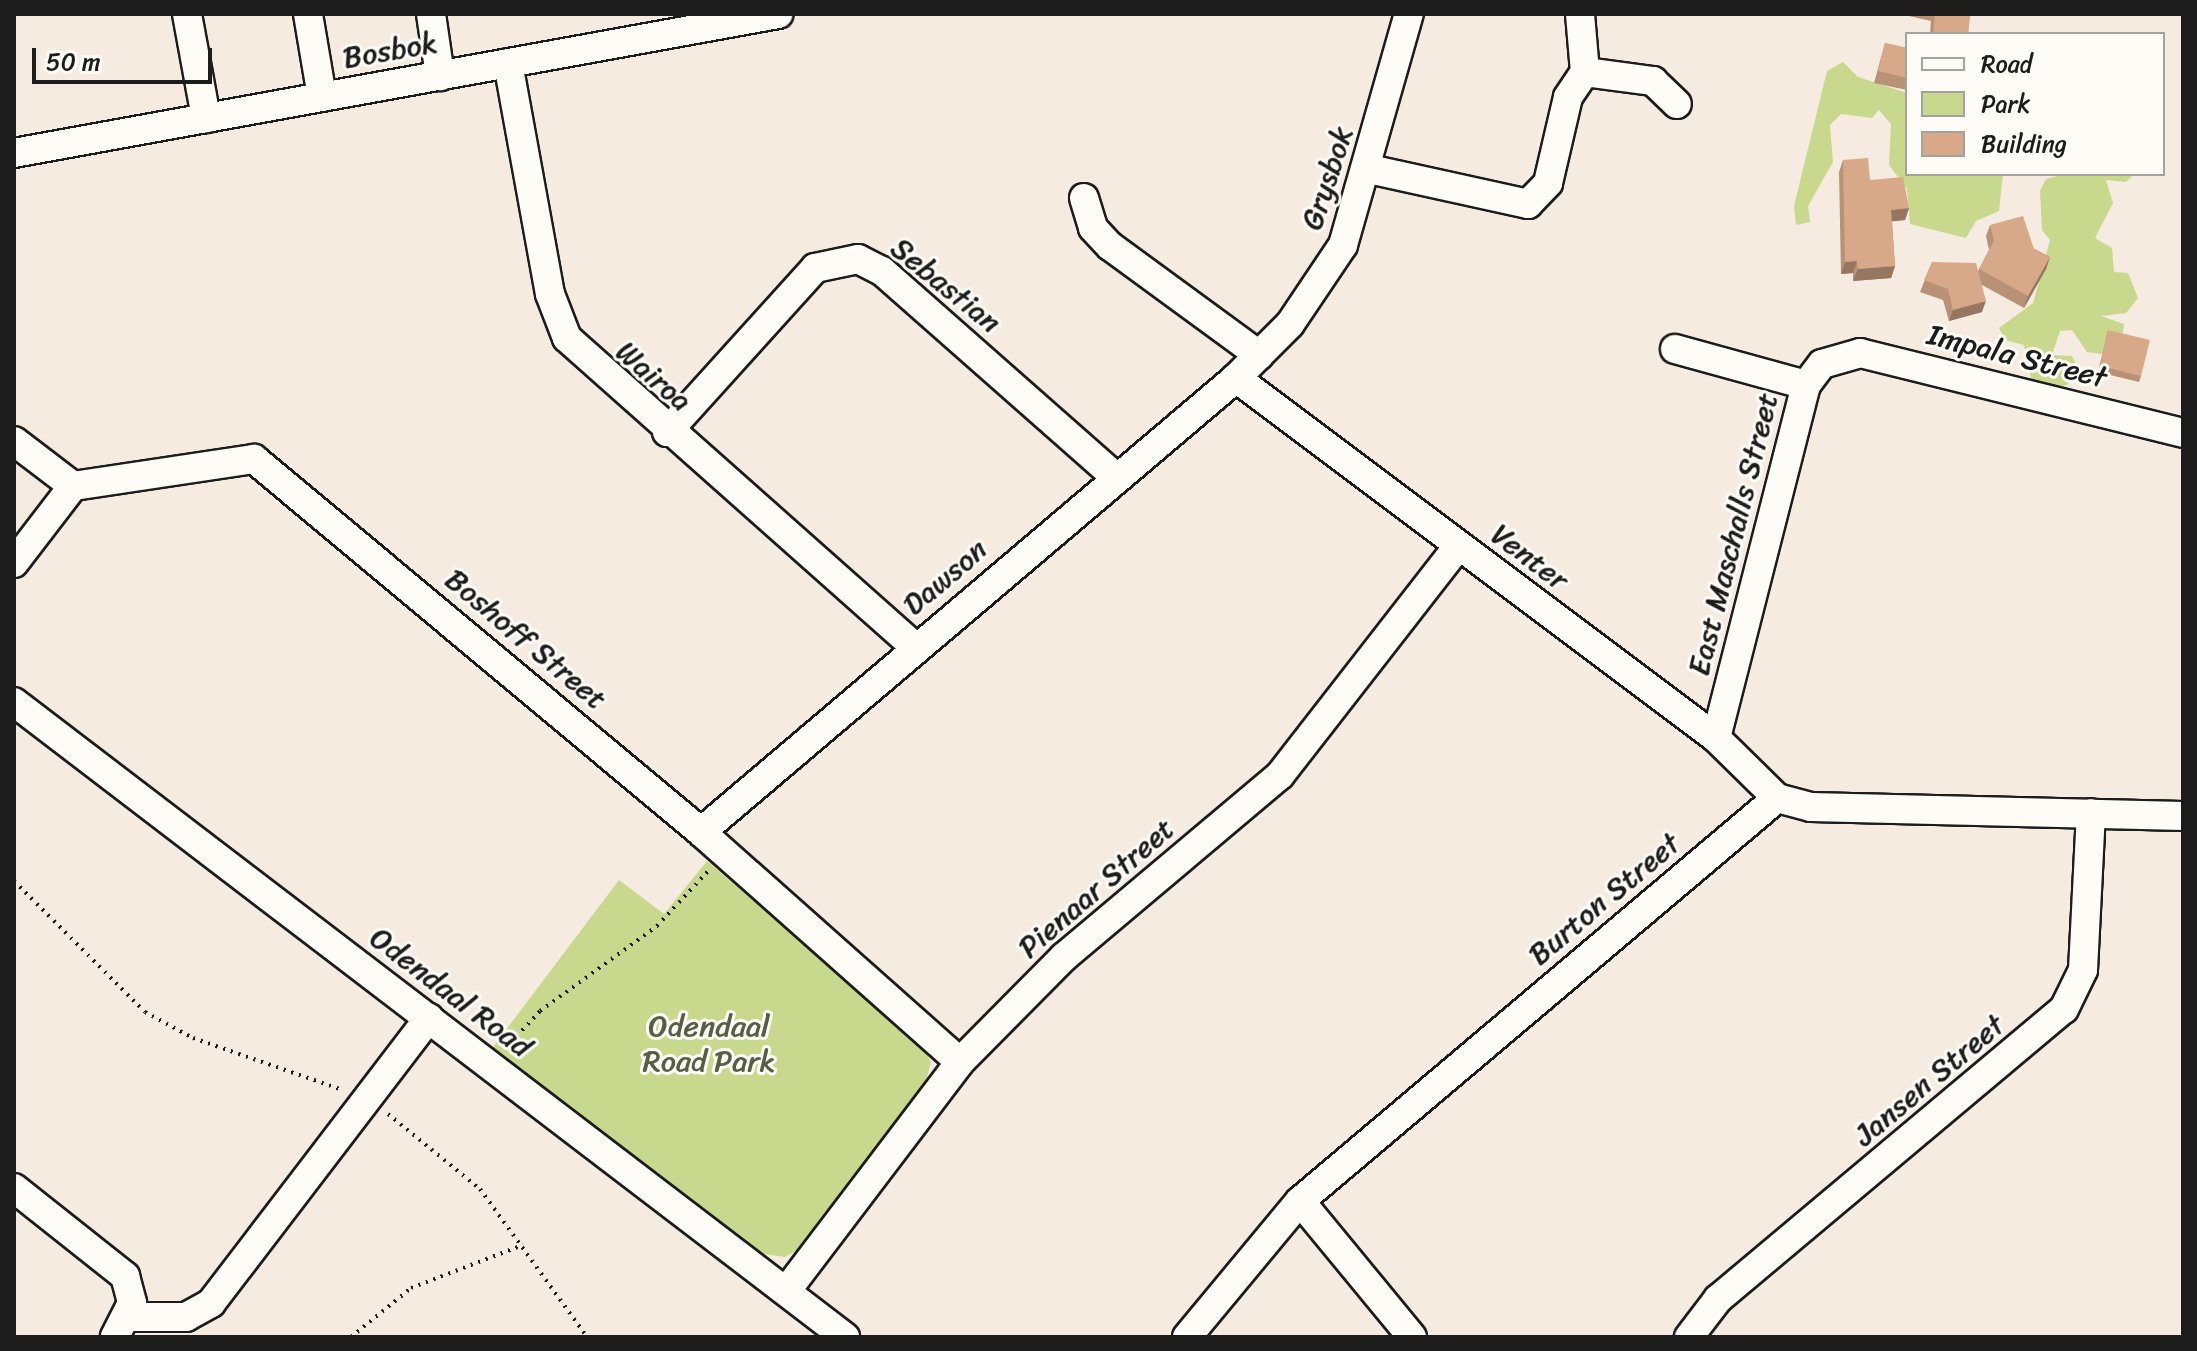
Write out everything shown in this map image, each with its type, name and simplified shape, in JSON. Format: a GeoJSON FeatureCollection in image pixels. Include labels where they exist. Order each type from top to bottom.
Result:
{"type":"FeatureCollection","features":[{"type":"Feature","properties":{"kind":"street"},"geometry":{"type":"LineString","coordinates":[[187,14],[206,118]]}},
{"type":"Feature","properties":{"kind":"street"},"geometry":{"type":"LineString","coordinates":[[308,14],[322,97]]}},
{"type":"Feature","properties":{"kind":"street"},"geometry":{"type":"LineString","coordinates":[[431,14],[440,76]]}},
{"type":"Feature","properties":{"kind":"street","name":"Bosbok"},"geometry":{"type":"LineString","coordinates":[[14,153],[778,14]]}},
{"type":"Feature","properties":{"kind":"street","name":"Grysbok"},"geometry":{"type":"LineString","coordinates":[[1236,378],[1259,355],[1343,245],[1369,169],[1409,14]]}},
{"type":"Feature","properties":{"kind":"street"},"geometry":{"type":"LineString","coordinates":[[1369,169],[1528,204],[1548,183],[1568,97],[1585,72],[1580,14]]}},
{"type":"Feature","properties":{"kind":"street","name":"Wairoa"},"geometry":{"type":"LineString","coordinates":[[508,63],[559,324],[585,361],[915,647]]}},
{"type":"Feature","properties":{"kind":"street"},"geometry":{"type":"LineString","coordinates":[[1585,72],[1653,81],[1677,104]]}},
{"type":"Feature","properties":{"kind":"street"},"geometry":{"type":"LineString","coordinates":[[1084,198],[1093,228],[1110,246],[1259,355]]}},
{"type":"Feature","properties":{"kind":"street","name":"Sebastian"},"geometry":{"type":"LineString","coordinates":[[667,432],[815,268],[858,259],[882,271],[1117,478]]}},
{"type":"Feature","properties":{"kind":"street"},"geometry":{"type":"LineString","coordinates":[[1675,349],[1806,385]]}},
{"type":"Feature","properties":{"kind":"street","name":"Impala Street"},"geometry":{"type":"LineString","coordinates":[[1833,357],[1860,353],[2183,433]]}},
{"type":"Feature","properties":{"kind":"street","name":"East Maschalls Street"},"geometry":{"type":"LineString","coordinates":[[1716,738],[1806,385],[1833,357]]}},
{"type":"Feature","properties":{"kind":"street","name":"Dawson"},"geometry":{"type":"LineString","coordinates":[[701,832],[915,647],[1236,378]]}},
{"type":"Feature","properties":{"kind":"street","name":"Venter"},"geometry":{"type":"LineString","coordinates":[[1236,378],[1716,738],[1777,798]]}},
{"type":"Feature","properties":{"kind":"street"},"geometry":{"type":"LineString","coordinates":[[14,441],[73,486],[14,563]]}},
{"type":"Feature","properties":{"kind":"street","name":"Boshoff Street"},"geometry":{"type":"LineString","coordinates":[[73,486],[237,458],[268,467],[701,832],[960,1062]]}},
{"type":"Feature","properties":{"kind":"street","name":"Pienaar Street"},"geometry":{"type":"LineString","coordinates":[[787,1290],[960,1062],[1064,957],[1280,775],[1458,546]]}},
{"type":"Feature","properties":{"kind":"street","name":"Odendaal Road"},"geometry":{"type":"LineString","coordinates":[[14,702],[845,1337]]}},
{"type":"Feature","properties":{"kind":"street"},"geometry":{"type":"LineString","coordinates":[[1777,798],[1811,807],[2183,816]]}},
{"type":"Feature","properties":{"kind":"street","name":"Burton Street"},"geometry":{"type":"LineString","coordinates":[[1187,1337],[1300,1201],[1777,798]]}},
{"type":"Feature","properties":{"kind":"street","name":"Jansen Street"},"geometry":{"type":"LineString","coordinates":[[1689,1337],[1718,1299],[2064,1009],[2083,970],[2091,813]]}},
{"type":"Feature","properties":{"kind":"street"},"geometry":{"type":"LineString","coordinates":[[14,1188],[119,1269],[132,1293],[122,1327],[186,1317],[211,1303],[362,1098],[429,1018]]}},
{"type":"Feature","properties":{"kind":"street"},"geometry":{"type":"LineString","coordinates":[[1300,1201],[1412,1337]]}},
{"type":"Feature","properties":{"kind":"path"},"geometry":{"type":"LineString","coordinates":[[491,1065],[540,1011],[657,926],[725,854]]}},
{"type":"Feature","properties":{"kind":"path"},"geometry":{"type":"LineString","coordinates":[[14,881],[145,1012],[193,1038],[362,1098],[455,1164],[524,1245],[587,1337]]}},
{"type":"Feature","properties":{"kind":"path"},"geometry":{"type":"LineString","coordinates":[[351,1337],[411,1288],[524,1245]]}},
{"type":"Feature","properties":{"kind":"green space"},"geometry":{"type":"Polygon","coordinates":[[[1843,62],[1858,77],[1905,92],[1905,176],[2003,176],[1999,211],[1976,221],[1966,238],[1910,224],[1907,189],[1889,165],[1891,124],[1879,110],[1872,118],[1841,114],[1830,125],[1833,162],[1808,206],[1810,222],[1796,225],[1794,206],[1827,71],[1843,62]]]}},
{"type":"Feature","properties":{"kind":"green space"},"geometry":{"type":"Polygon","coordinates":[[[2057,176],[2132,176],[2126,182],[2106,180],[2113,203],[2095,238],[2112,248],[2114,272],[2128,273],[2138,298],[2126,313],[2101,316],[2124,324],[2122,338],[2101,354],[2087,352],[2072,330],[2060,331],[2052,355],[2072,356],[2078,368],[2067,385],[2048,389],[2031,378],[2024,345],[2005,340],[1999,328],[2033,303],[2050,240],[2042,230],[2040,191],[2046,179],[2057,176]]]}},
{"type":"Feature","properties":{"kind":"green space","name":"Odendaal Road Park"},"geometry":{"type":"Polygon","coordinates":[[[707,861],[923,1047],[931,1062],[924,1089],[802,1247],[785,1257],[756,1253],[493,1047],[619,880],[664,914],[707,861]]]}},
{"type":"Feature","properties":{"kind":"building"},"geometry":{"type":"Polygon","coordinates":[[[1935,14],[1970,14],[1968,32],[1933,32],[1935,14]]]}},
{"type":"Feature","properties":{"kind":"building"},"geometry":{"type":"Polygon","coordinates":[[[1885,43],[1905,48],[1905,78],[1878,71],[1885,43]]]}},
{"type":"Feature","properties":{"kind":"building"},"geometry":{"type":"Polygon","coordinates":[[[1868,158],[1870,180],[1903,177],[1909,208],[1891,210],[1895,266],[1858,269],[1857,261],[1845,262],[1843,160],[1868,158]]]}},
{"type":"Feature","properties":{"kind":"building"},"geometry":{"type":"Polygon","coordinates":[[[2023,216],[2034,249],[2050,257],[2028,296],[1979,269],[1994,241],[1990,225],[2023,216]]]}},
{"type":"Feature","properties":{"kind":"building"},"geometry":{"type":"Polygon","coordinates":[[[1932,262],[1976,263],[1986,301],[1953,310],[1948,289],[1924,280],[1932,262]]]}},
{"type":"Feature","properties":{"kind":"building"},"geometry":{"type":"Polygon","coordinates":[[[2108,330],[2150,340],[2141,376],[2100,366],[2108,330]]]}}]}
